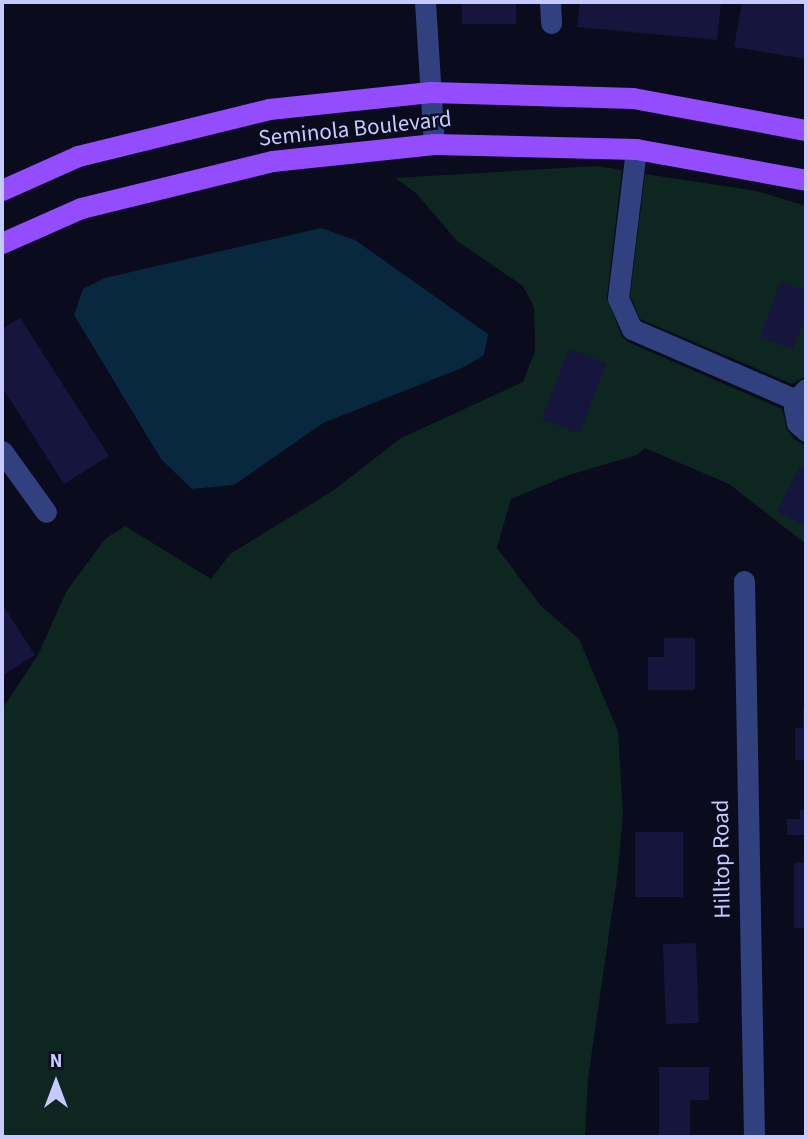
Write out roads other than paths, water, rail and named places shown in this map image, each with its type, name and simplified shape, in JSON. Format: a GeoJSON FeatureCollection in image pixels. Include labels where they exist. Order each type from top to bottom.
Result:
{"type":"FeatureCollection","features":[{"type":"Feature","properties":{"kind":"main road","name":"Seminola Boulevard"},"geometry":{"type":"LineString","coordinates":[[2,190],[78,156],[269,109],[430,92],[633,98],[806,130]]}},
{"type":"Feature","properties":{"kind":"main road","name":"Seminola Boulevard"},"geometry":{"type":"LineString","coordinates":[[2,243],[81,208],[272,161],[434,144],[636,149],[806,180]]}},
{"type":"Feature","properties":{"kind":"street"},"geometry":{"type":"LineString","coordinates":[[425,2],[434,144]]}},
{"type":"Feature","properties":{"kind":"street"},"geometry":{"type":"LineString","coordinates":[[636,149],[618,298],[632,329],[801,395],[794,416],[806,431]]}},
{"type":"Feature","properties":{"kind":"street"},"geometry":{"type":"LineString","coordinates":[[2,452],[46,512]]}},
{"type":"Feature","properties":{"kind":"street","name":"Hilltop Road"},"geometry":{"type":"LineString","coordinates":[[744,581],[754,1137]]}},
{"type":"Feature","properties":{"kind":"water"},"geometry":{"type":"Polygon","coordinates":[[[321,228],[355,240],[488,334],[484,355],[462,368],[323,423],[234,485],[192,489],[161,459],[74,315],[83,289],[105,278],[321,228]]]}}]}
